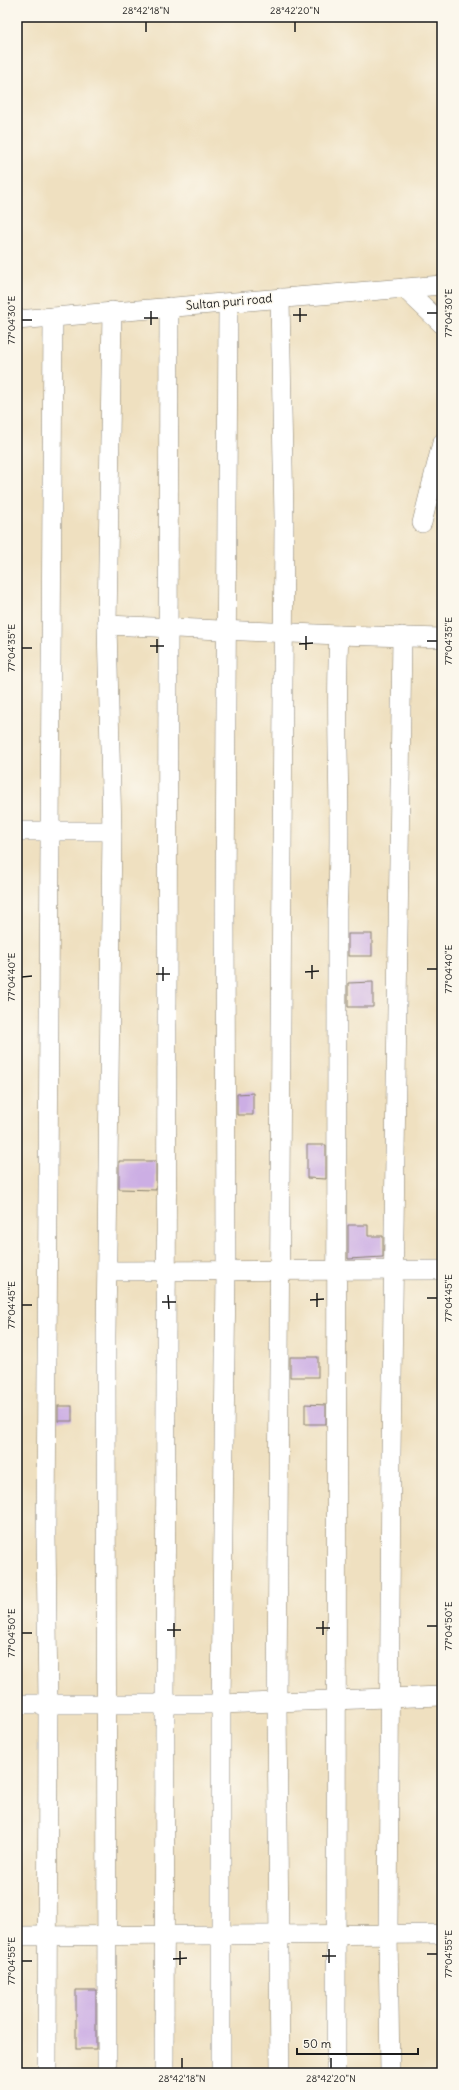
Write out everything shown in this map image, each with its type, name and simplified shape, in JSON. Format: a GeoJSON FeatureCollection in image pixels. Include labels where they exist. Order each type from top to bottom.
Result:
{"type":"FeatureCollection","features":[{"type":"Feature","properties":{"kind":"street","name":"Sultan puri road"},"geometry":{"type":"LineString","coordinates":[[17,320],[169,307],[228,304],[280,298],[442,285]]}},
{"type":"Feature","properties":{"kind":"street"},"geometry":{"type":"LineString","coordinates":[[404,288],[442,324]]}},
{"type":"Feature","properties":{"kind":"street"},"geometry":{"type":"LineString","coordinates":[[280,298],[284,519],[282,632],[277,1702],[280,2073]]}},
{"type":"Feature","properties":{"kind":"street"},"geometry":{"type":"LineString","coordinates":[[221,2073],[221,1704],[226,1272],[225,900],[228,304]]}},
{"type":"Feature","properties":{"kind":"street"},"geometry":{"type":"LineString","coordinates":[[164,2073],[169,307]]}},
{"type":"Feature","properties":{"kind":"street"},"geometry":{"type":"LineString","coordinates":[[106,2073],[108,1705],[107,1272],[112,831],[107,625],[112,312]]}},
{"type":"Feature","properties":{"kind":"street"},"geometry":{"type":"LineString","coordinates":[[47,2073],[46,1936],[48,1704],[46,1535],[53,317]]}},
{"type":"Feature","properties":{"kind":"street"},"geometry":{"type":"LineString","coordinates":[[422,523],[442,443]]}},
{"type":"Feature","properties":{"kind":"street"},"geometry":{"type":"LineString","coordinates":[[107,625],[442,638]]}},
{"type":"Feature","properties":{"kind":"street"},"geometry":{"type":"LineString","coordinates":[[336,2073],[338,909],[340,811],[337,672],[339,635]]}},
{"type":"Feature","properties":{"kind":"street"},"geometry":{"type":"LineString","coordinates":[[390,2073],[388,1934],[389,1698],[402,636]]}},
{"type":"Feature","properties":{"kind":"street"},"geometry":{"type":"LineString","coordinates":[[17,831],[112,831]]}},
{"type":"Feature","properties":{"kind":"street"},"geometry":{"type":"LineString","coordinates":[[107,1272],[442,1270]]}},
{"type":"Feature","properties":{"kind":"street"},"geometry":{"type":"LineString","coordinates":[[17,1704],[221,1704],[442,1696]]}},
{"type":"Feature","properties":{"kind":"street"},"geometry":{"type":"LineString","coordinates":[[17,1936],[279,1936],[442,1934]]}},
{"type":"Feature","properties":{"kind":"building"},"geometry":{"type":"Polygon","coordinates":[[[348,934],[372,934],[372,956],[348,956],[348,934]]]}},
{"type":"Feature","properties":{"kind":"building"},"geometry":{"type":"Polygon","coordinates":[[[373,982],[373,1007],[348,1007],[348,983],[373,982]]]}},
{"type":"Feature","properties":{"kind":"building"},"geometry":{"type":"Polygon","coordinates":[[[253,1093],[253,1115],[237,1115],[237,1094],[253,1093]]]}},
{"type":"Feature","properties":{"kind":"building"},"geometry":{"type":"Polygon","coordinates":[[[307,1145],[326,1145],[326,1179],[307,1178],[307,1145]]]}},
{"type":"Feature","properties":{"kind":"building"},"geometry":{"type":"Polygon","coordinates":[[[119,1161],[156,1161],[156,1190],[119,1189],[119,1161]]]}},
{"type":"Feature","properties":{"kind":"building"},"geometry":{"type":"Polygon","coordinates":[[[348,1225],[368,1225],[368,1236],[383,1236],[383,1257],[348,1259],[348,1225]]]}},
{"type":"Feature","properties":{"kind":"building"},"geometry":{"type":"Polygon","coordinates":[[[290,1357],[318,1357],[318,1377],[290,1377],[290,1357]]]}},
{"type":"Feature","properties":{"kind":"building"},"geometry":{"type":"Polygon","coordinates":[[[305,1404],[326,1405],[326,1424],[305,1424],[305,1404]]]}},
{"type":"Feature","properties":{"kind":"building"},"geometry":{"type":"Polygon","coordinates":[[[58,1406],[72,1406],[72,1421],[58,1421],[58,1406]]]}},
{"type":"Feature","properties":{"kind":"building"},"geometry":{"type":"Polygon","coordinates":[[[76,1990],[96,1990],[96,2049],[76,2049],[76,1990]]]}}]}
